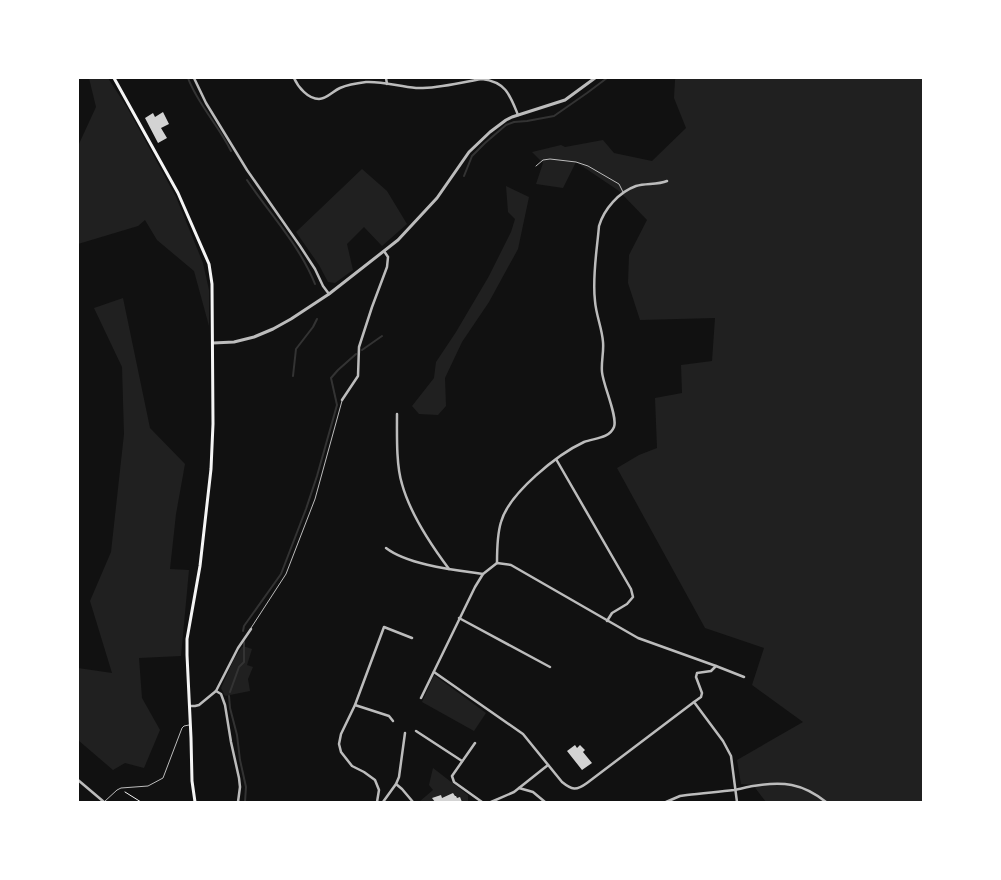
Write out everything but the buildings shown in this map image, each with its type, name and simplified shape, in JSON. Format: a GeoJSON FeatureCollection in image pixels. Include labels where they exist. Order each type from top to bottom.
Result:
{"type":"FeatureCollection","features":[{"type":"Feature","properties":{"kind":"main road"},"geometry":{"type":"LineString","coordinates":[[114,78],[178,193],[208,264],[212,284],[213,424],[209,491],[200,566],[187,639],[191,774],[195,802]]}},
{"type":"Feature","properties":{"kind":"street"},"geometry":{"type":"LineString","coordinates":[[194,78],[206,103],[247,170],[300,246],[329,294]]}},
{"type":"Feature","properties":{"kind":"street"},"geometry":{"type":"LineString","coordinates":[[294,78],[305,93],[318,99],[324,98],[340,88],[365,82],[418,88],[482,79],[494,81],[502,85],[510,96],[518,115]]}},
{"type":"Feature","properties":{"kind":"street"},"geometry":{"type":"LineString","coordinates":[[386,78],[387,84]]}},
{"type":"Feature","properties":{"kind":"street"},"geometry":{"type":"LineString","coordinates":[[213,343],[234,342],[264,333],[291,319],[329,294],[398,240],[437,198],[469,152],[498,126],[518,115],[565,100],[595,78]]}},
{"type":"Feature","properties":{"kind":"street"},"geometry":{"type":"LineString","coordinates":[[497,563],[501,521],[509,504],[534,477],[556,459],[578,445],[609,434],[614,426],[615,422],[602,373],[604,344],[595,303],[594,289],[600,226],[602,217],[623,192],[637,186],[659,184],[667,181]]}},
{"type":"Feature","properties":{"kind":"street"},"geometry":{"type":"LineString","coordinates":[[342,400],[358,376],[359,347],[387,267],[388,257],[384,251]]}},
{"type":"Feature","properties":{"kind":"street"},"geometry":{"type":"LineString","coordinates":[[397,414],[401,484],[414,515],[438,555],[449,569]]}},
{"type":"Feature","properties":{"kind":"street"},"geometry":{"type":"LineString","coordinates":[[556,459],[631,589],[633,597],[627,604],[612,613],[607,621]]}},
{"type":"Feature","properties":{"kind":"street"},"geometry":{"type":"LineString","coordinates":[[386,548],[393,554],[414,561],[483,574]]}},
{"type":"Feature","properties":{"kind":"street"},"geometry":{"type":"LineString","coordinates":[[421,698],[459,618],[483,574],[497,563],[511,565],[638,638],[744,677]]}},
{"type":"Feature","properties":{"kind":"street"},"geometry":{"type":"LineString","coordinates":[[459,618],[550,667]]}},
{"type":"Feature","properties":{"kind":"street"},"geometry":{"type":"LineString","coordinates":[[377,802],[379,790],[375,780],[352,766],[341,752],[339,744],[341,734],[355,706],[384,627],[412,638]]}},
{"type":"Feature","properties":{"kind":"street"},"geometry":{"type":"LineString","coordinates":[[190,706],[199,705],[216,691],[238,648],[251,629]]}},
{"type":"Feature","properties":{"kind":"street"},"geometry":{"type":"LineString","coordinates":[[433,672],[523,734],[562,782],[574,790],[581,788],[701,696],[702,690],[696,677],[697,672],[711,671],[716,666]]}},
{"type":"Feature","properties":{"kind":"street"},"geometry":{"type":"LineString","coordinates":[[216,691],[221,694],[225,705],[239,778],[238,802]]}},
{"type":"Feature","properties":{"kind":"street"},"geometry":{"type":"LineString","coordinates":[[694,702],[731,756],[737,802]]}},
{"type":"Feature","properties":{"kind":"street"},"geometry":{"type":"LineString","coordinates":[[355,706],[389,716],[393,721]]}},
{"type":"Feature","properties":{"kind":"street"},"geometry":{"type":"LineString","coordinates":[[416,731],[462,761]]}},
{"type":"Feature","properties":{"kind":"street"},"geometry":{"type":"LineString","coordinates":[[382,802],[399,777],[405,733]]}},
{"type":"Feature","properties":{"kind":"street"},"geometry":{"type":"LineString","coordinates":[[475,743],[452,776],[454,782],[482,802]]}},
{"type":"Feature","properties":{"kind":"street"},"geometry":{"type":"LineString","coordinates":[[492,802],[519,788],[548,765]]}},
{"type":"Feature","properties":{"kind":"street"},"geometry":{"type":"LineString","coordinates":[[78,780],[104,802]]}},
{"type":"Feature","properties":{"kind":"street"},"geometry":{"type":"LineString","coordinates":[[666,802],[680,796],[778,783],[797,786],[816,794],[826,802]]}},
{"type":"Feature","properties":{"kind":"street"},"geometry":{"type":"LineString","coordinates":[[396,784],[402,788],[413,802]]}},
{"type":"Feature","properties":{"kind":"street"},"geometry":{"type":"LineString","coordinates":[[519,788],[533,792],[546,802]]}},
{"type":"Feature","properties":{"kind":"lane"},"geometry":{"type":"LineString","coordinates":[[536,166],[543,160],[550,159],[576,162],[588,166],[619,184],[623,192]]}},
{"type":"Feature","properties":{"kind":"lane"},"geometry":{"type":"LineString","coordinates":[[251,629],[286,574],[315,499],[342,400]]}},
{"type":"Feature","properties":{"kind":"lane"},"geometry":{"type":"LineString","coordinates":[[104,802],[120,788],[148,786],[163,778],[182,728],[191,725]]}},
{"type":"Feature","properties":{"kind":"lane"},"geometry":{"type":"LineString","coordinates":[[189,802],[195,802]]}},
{"type":"Feature","properties":{"kind":"path"},"geometry":{"type":"LineString","coordinates":[[120,788],[141,802]]}},
{"type":"Feature","properties":{"kind":"shaded area"},"geometry":{"type":"Polygon","coordinates":[[[89,78],[108,78],[128,109],[176,197],[203,263],[209,290],[209,326],[194,271],[157,240],[145,220],[138,226],[78,244],[78,146],[96,107],[89,78]]]}},
{"type":"Feature","properties":{"kind":"shaded area"},"geometry":{"type":"Polygon","coordinates":[[[676,78],[923,78],[923,802],[766,802],[753,785],[741,784],[737,760],[803,722],[752,685],[764,648],[705,628],[617,468],[639,455],[657,448],[655,398],[682,393],[681,365],[712,361],[715,318],[640,320],[628,283],[629,255],[647,220],[619,191],[576,162],[563,188],[536,184],[543,163],[532,152],[561,145],[565,147],[603,140],[614,153],[652,161],[686,128],[674,98],[676,78]]]}},
{"type":"Feature","properties":{"kind":"shaded area"},"geometry":{"type":"Polygon","coordinates":[[[362,169],[387,191],[407,224],[382,246],[364,227],[347,244],[353,270],[335,283],[328,282],[319,265],[296,232],[362,169]]]}},
{"type":"Feature","properties":{"kind":"shaded area"},"geometry":{"type":"Polygon","coordinates":[[[506,186],[529,197],[518,249],[489,302],[462,342],[445,378],[446,406],[438,415],[419,414],[412,406],[434,378],[436,362],[489,276],[511,232],[515,219],[508,212],[506,186]]]}},
{"type":"Feature","properties":{"kind":"shaded area"},"geometry":{"type":"Polygon","coordinates":[[[123,298],[150,428],[185,464],[176,514],[170,569],[189,570],[181,656],[139,658],[142,698],[160,730],[144,768],[125,763],[113,770],[78,740],[78,668],[112,673],[90,601],[111,552],[124,434],[122,367],[94,308],[123,298]]]}},
{"type":"Feature","properties":{"kind":"shaded area"},"geometry":{"type":"Polygon","coordinates":[[[242,647],[252,649],[247,665],[253,667],[248,679],[250,691],[225,696],[221,688],[234,659],[242,647]]]}},
{"type":"Feature","properties":{"kind":"shaded area"},"geometry":{"type":"Polygon","coordinates":[[[434,675],[486,713],[474,731],[422,702],[434,675]]]}},
{"type":"Feature","properties":{"kind":"shaded area"},"geometry":{"type":"Polygon","coordinates":[[[433,768],[468,795],[468,802],[419,802],[433,790],[429,785],[433,768]]]}},
{"type":"Feature","properties":{"kind":"waterway"},"geometry":{"type":"LineString","coordinates":[[188,78],[231,151]]}},
{"type":"Feature","properties":{"kind":"waterway"},"geometry":{"type":"LineString","coordinates":[[464,176],[472,156],[506,125],[554,116],[607,78]]}},
{"type":"Feature","properties":{"kind":"waterway"},"geometry":{"type":"LineString","coordinates":[[247,180],[293,243],[315,284]]}},
{"type":"Feature","properties":{"kind":"waterway"},"geometry":{"type":"LineString","coordinates":[[293,376],[296,349],[317,319]]}},
{"type":"Feature","properties":{"kind":"waterway"},"geometry":{"type":"LineString","coordinates":[[362,350],[382,336]]}},
{"type":"Feature","properties":{"kind":"waterway"},"geometry":{"type":"LineString","coordinates":[[243,631],[244,626],[281,574],[306,509],[337,405],[331,378],[356,354]]}},
{"type":"Feature","properties":{"kind":"waterway"},"geometry":{"type":"LineString","coordinates":[[230,692],[239,667],[244,662],[244,642]]}},
{"type":"Feature","properties":{"kind":"waterway"},"geometry":{"type":"LineString","coordinates":[[229,696],[246,787],[245,802]]}}]}
